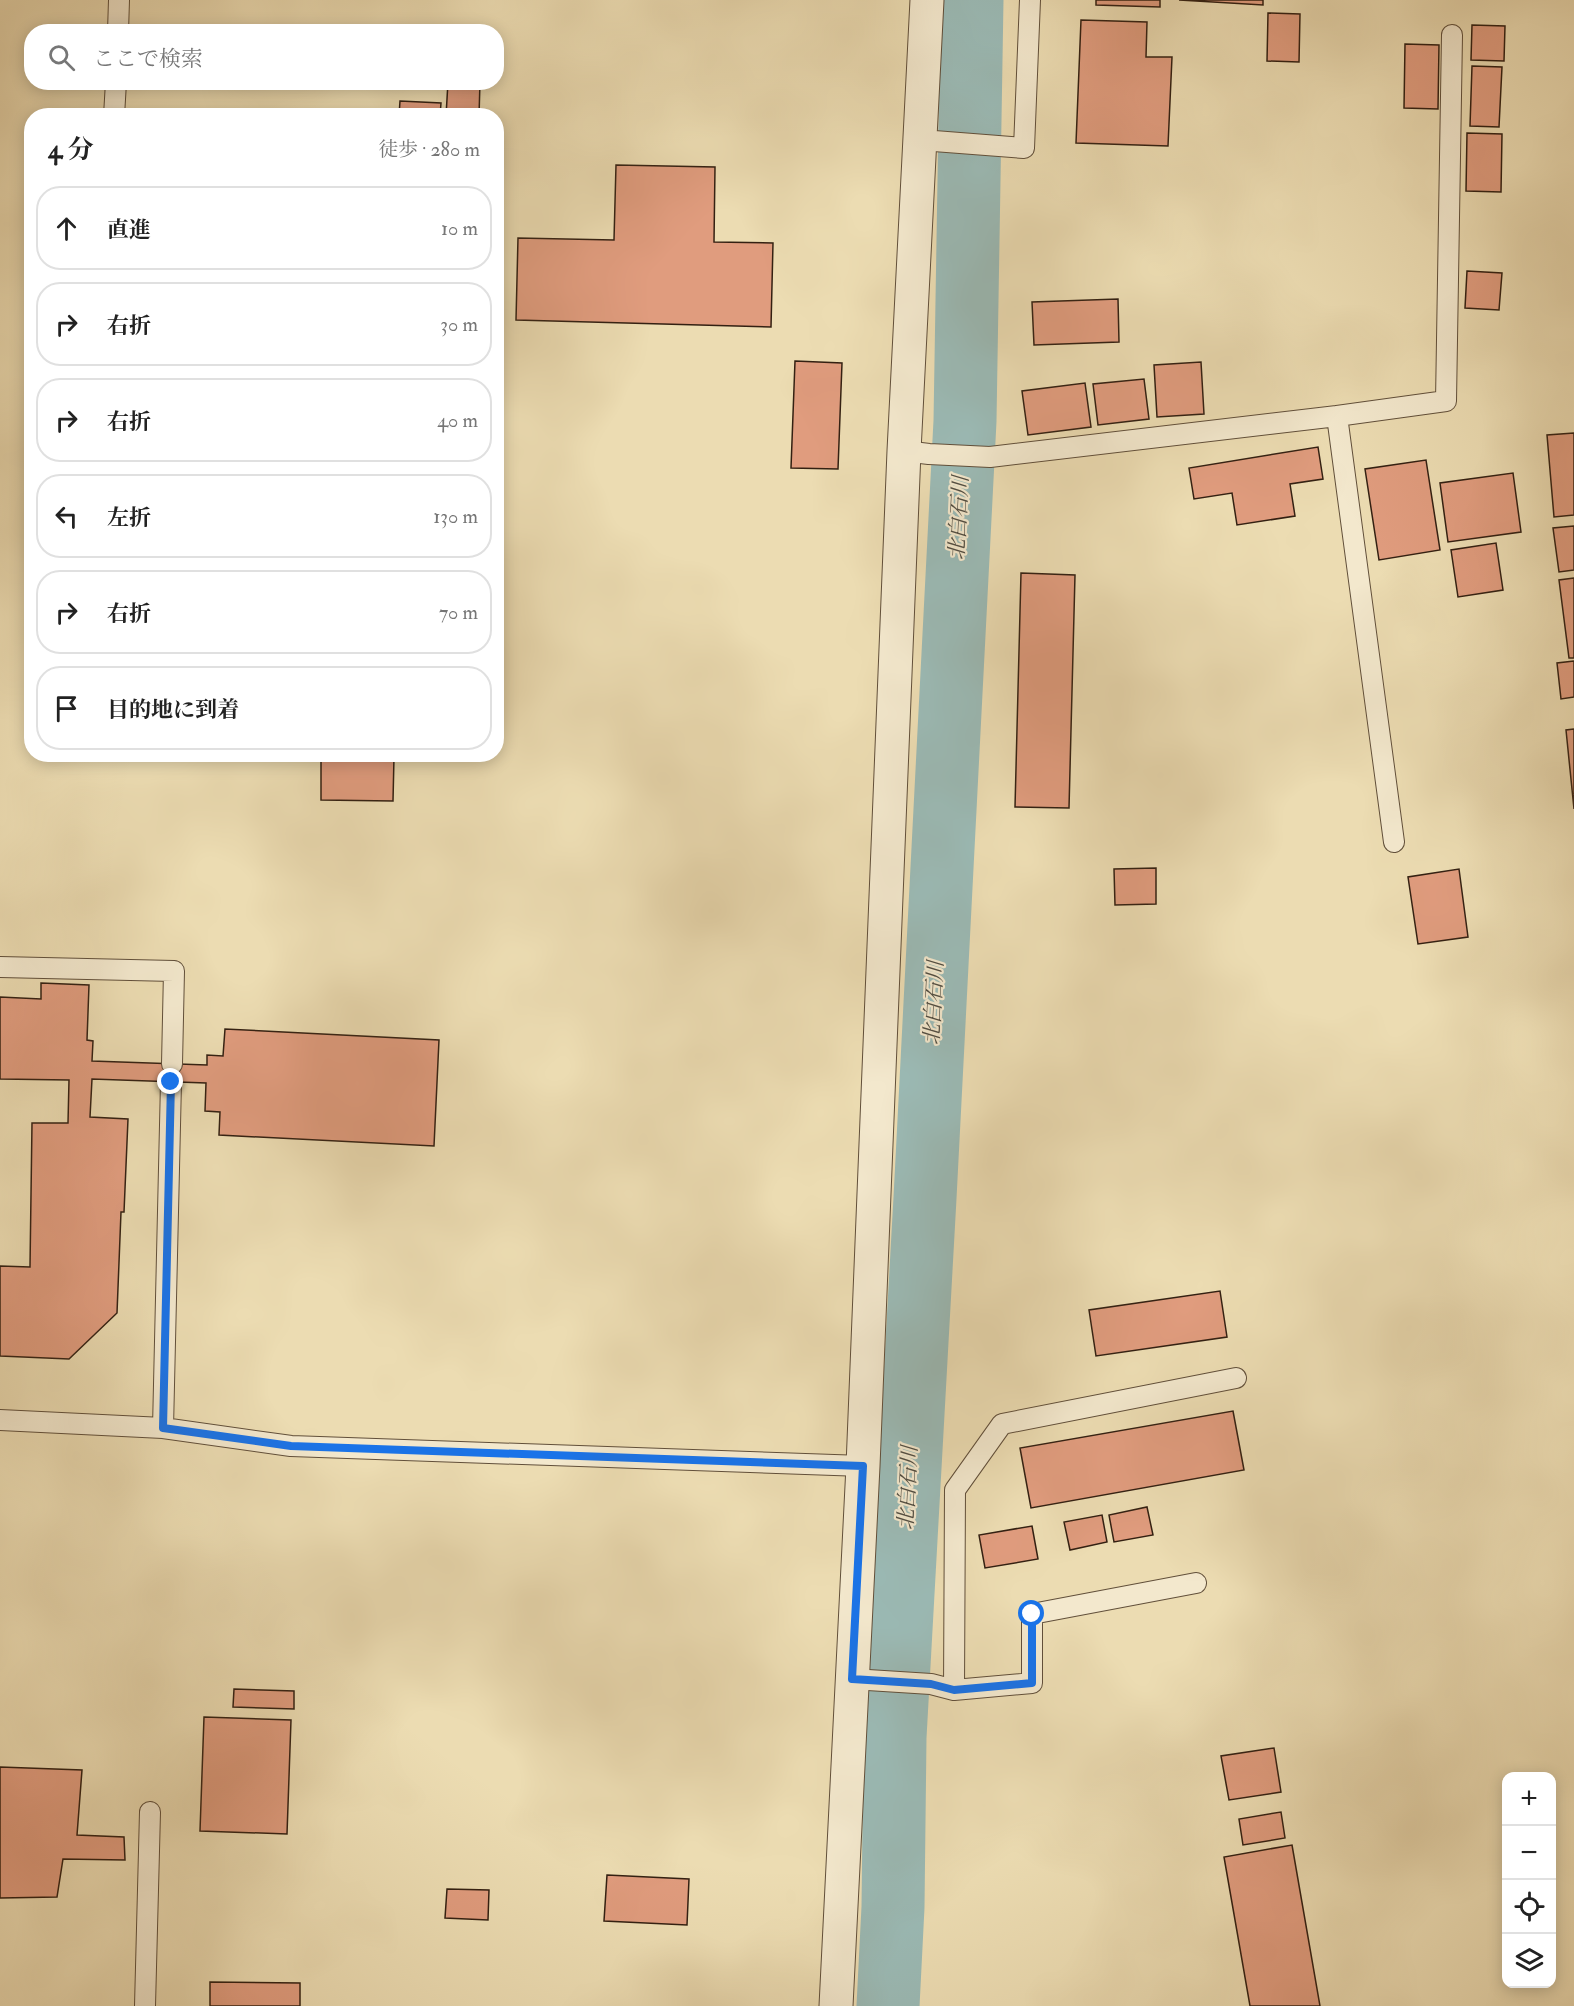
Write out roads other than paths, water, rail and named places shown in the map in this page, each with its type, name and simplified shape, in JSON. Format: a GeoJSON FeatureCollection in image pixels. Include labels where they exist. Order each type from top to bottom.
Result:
{"type":"FeatureCollection","features":[{"type":"Feature","properties":{"kind":"street"},"geometry":{"type":"LineString","coordinates":[[836,2006],[862,1680],[863,1466],[917,453],[928,139],[927,0]]}},
{"type":"Feature","properties":{"kind":"lane"},"geometry":{"type":"LineString","coordinates":[[118,24],[119,0]]}},
{"type":"Feature","properties":{"kind":"lane"},"geometry":{"type":"LineString","coordinates":[[928,139],[1024,148],[1030,0]]}},
{"type":"Feature","properties":{"kind":"lane"},"geometry":{"type":"LineString","coordinates":[[917,453],[990,457],[1446,401],[1452,35]]}},
{"type":"Feature","properties":{"kind":"lane"},"geometry":{"type":"LineString","coordinates":[[114,108],[116,90]]}},
{"type":"Feature","properties":{"kind":"lane"},"geometry":{"type":"LineString","coordinates":[[1337,416],[1394,842]]}},
{"type":"Feature","properties":{"kind":"lane"},"geometry":{"type":"LineString","coordinates":[[0,967],[174,971],[163,1428]]}},
{"type":"Feature","properties":{"kind":"lane"},"geometry":{"type":"LineString","coordinates":[[954,1690],[955,1490],[1002,1424],[1236,1378]]}},
{"type":"Feature","properties":{"kind":"lane"},"geometry":{"type":"LineString","coordinates":[[0,1420],[163,1428],[291,1446],[863,1466]]}},
{"type":"Feature","properties":{"kind":"lane"},"geometry":{"type":"LineString","coordinates":[[862,1680],[931,1684],[954,1690],[1032,1683],[1032,1614],[1196,1583]]}},
{"type":"Feature","properties":{"kind":"lane"},"geometry":{"type":"LineString","coordinates":[[145,2006],[150,1812]]}},
{"type":"Feature","properties":{"kind":"waterway","name":"北白石川"},"geometry":{"type":"LineString","coordinates":[[888,2006],[893,1907],[895,1737],[965,421],[972,0]]}}]}
